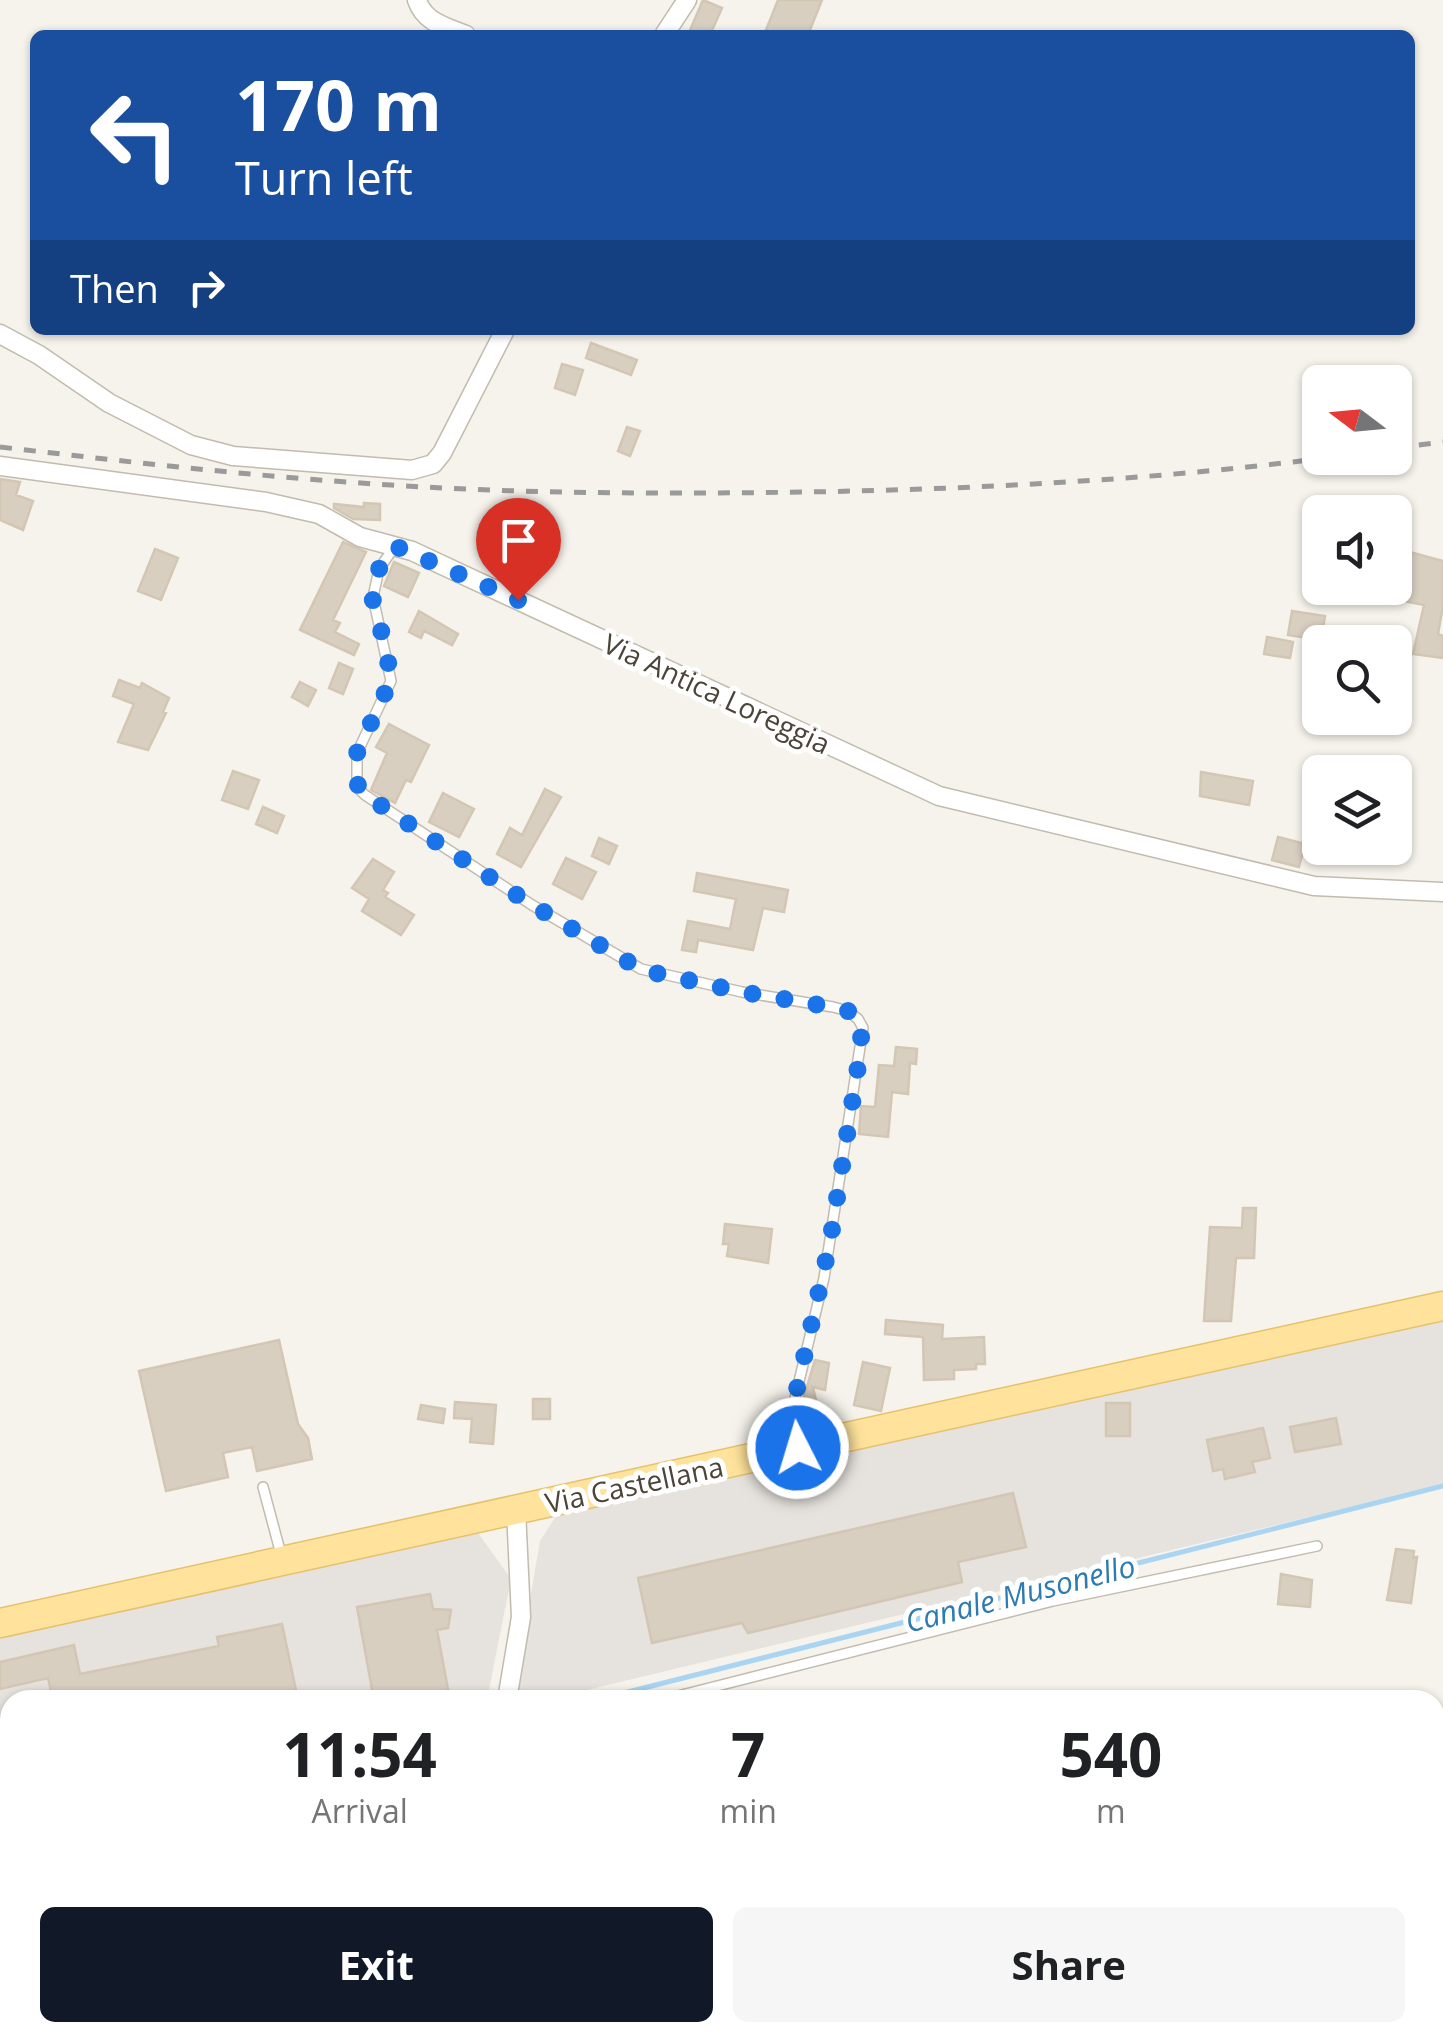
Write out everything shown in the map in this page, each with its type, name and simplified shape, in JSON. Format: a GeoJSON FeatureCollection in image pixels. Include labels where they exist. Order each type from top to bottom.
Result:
{"type":"FeatureCollection","features":[{"type":"Feature","properties":{"kind":"main road","name":"Via Castellana"},"geometry":{"type":"LineString","coordinates":[[0,1622],[1443,1306]]}},
{"type":"Feature","properties":{"kind":"street"},"geometry":{"type":"LineString","coordinates":[[417,0],[421,13],[453,30]]}},
{"type":"Feature","properties":{"kind":"street"},"geometry":{"type":"LineString","coordinates":[[667,30],[688,0]]}},
{"type":"Feature","properties":{"kind":"street"},"geometry":{"type":"LineString","coordinates":[[0,334],[50,362],[109,403],[192,445],[233,456],[412,470],[433,464],[442,453],[502,335]]}},
{"type":"Feature","properties":{"kind":"street","name":"Via Antica Loreggia"},"geometry":{"type":"LineString","coordinates":[[0,466],[266,502],[319,514],[360,537],[412,551],[939,796],[1314,886],[1443,892]]}},
{"type":"Feature","properties":{"kind":"street"},"geometry":{"type":"LineString","coordinates":[[508,1690],[521,1618],[516,1510]]}},
{"type":"Feature","properties":{"kind":"lane"},"geometry":{"type":"LineString","coordinates":[[395,546],[379,569],[372,597],[391,680],[357,753],[358,787],[365,795],[532,905],[642,970],[832,1007],[858,1018],[862,1028],[824,1278],[794,1402],[792,1427],[798,1448]]}},
{"type":"Feature","properties":{"kind":"lane"},"geometry":{"type":"LineString","coordinates":[[263,1486],[283,1561]]}},
{"type":"Feature","properties":{"kind":"lane"},"geometry":{"type":"LineString","coordinates":[[701,1690],[1053,1601],[1317,1546]]}},
{"type":"Feature","properties":{"kind":"shaded area"},"geometry":{"type":"Polygon","coordinates":[[[1443,1318],[1443,1485],[587,1690],[515,1690],[540,1541],[556,1516],[1443,1318]]]}},
{"type":"Feature","properties":{"kind":"shaded area"},"geometry":{"type":"Polygon","coordinates":[[[478,1533],[511,1579],[489,1690],[0,1690],[0,1636],[478,1533]]]}},
{"type":"Feature","properties":{"kind":"building"},"geometry":{"type":"Polygon","coordinates":[[[703,0],[722,8],[712,30],[690,30],[703,0]]]}},
{"type":"Feature","properties":{"kind":"building"},"geometry":{"type":"Polygon","coordinates":[[[778,0],[822,0],[810,30],[766,30],[778,0]]]}},
{"type":"Feature","properties":{"kind":"building"},"geometry":{"type":"Polygon","coordinates":[[[591,343],[637,360],[631,375],[586,358],[591,343]]]}},
{"type":"Feature","properties":{"kind":"building"},"geometry":{"type":"Polygon","coordinates":[[[562,364],[583,370],[575,395],[555,388],[562,364]]]}},
{"type":"Feature","properties":{"kind":"building"},"geometry":{"type":"Polygon","coordinates":[[[627,427],[640,431],[630,456],[618,451],[627,427]]]}},
{"type":"Feature","properties":{"kind":"building"},"geometry":{"type":"Polygon","coordinates":[[[0,479],[20,482],[16,495],[33,501],[23,530],[0,520],[0,479]]]}},
{"type":"Feature","properties":{"kind":"building"},"geometry":{"type":"Polygon","coordinates":[[[364,503],[380,504],[380,520],[353,519],[334,508],[334,504],[364,507],[364,503]]]}},
{"type":"Feature","properties":{"kind":"building"},"geometry":{"type":"Polygon","coordinates":[[[343,542],[366,552],[333,620],[340,623],[335,632],[359,644],[354,655],[300,630],[343,542]]]}},
{"type":"Feature","properties":{"kind":"building"},"geometry":{"type":"Polygon","coordinates":[[[155,549],[178,558],[161,600],[138,591],[155,549]]]}},
{"type":"Feature","properties":{"kind":"building"},"geometry":{"type":"Polygon","coordinates":[[[1412,553],[1443,561],[1443,606],[1438,634],[1443,636],[1443,658],[1413,654],[1424,605],[1412,603],[1412,553]]]}},
{"type":"Feature","properties":{"kind":"building"},"geometry":{"type":"Polygon","coordinates":[[[394,562],[419,573],[408,597],[384,586],[394,562]]]}},
{"type":"Feature","properties":{"kind":"building"},"geometry":{"type":"Polygon","coordinates":[[[419,611],[458,634],[452,645],[424,631],[421,638],[409,632],[419,611]]]}},
{"type":"Feature","properties":{"kind":"building"},"geometry":{"type":"Polygon","coordinates":[[[1292,611],[1325,616],[1324,625],[1302,625],[1302,637],[1288,635],[1292,611]]]}},
{"type":"Feature","properties":{"kind":"building"},"geometry":{"type":"Polygon","coordinates":[[[1267,637],[1293,642],[1290,658],[1264,654],[1267,637]]]}},
{"type":"Feature","properties":{"kind":"building"},"geometry":{"type":"Polygon","coordinates":[[[339,663],[353,669],[343,694],[329,688],[339,663]]]}},
{"type":"Feature","properties":{"kind":"building"},"geometry":{"type":"Polygon","coordinates":[[[119,680],[140,688],[142,683],[169,698],[148,750],[118,742],[134,704],[113,696],[119,680]]]}},
{"type":"Feature","properties":{"kind":"building"},"geometry":{"type":"Polygon","coordinates":[[[300,682],[316,690],[308,706],[292,697],[300,682]]]}},
{"type":"Feature","properties":{"kind":"building"},"geometry":{"type":"Polygon","coordinates":[[[389,724],[429,745],[411,782],[406,780],[395,803],[371,790],[387,753],[376,747],[389,724]]]}},
{"type":"Feature","properties":{"kind":"building"},"geometry":{"type":"Polygon","coordinates":[[[233,771],[259,780],[248,809],[222,800],[233,771]]]}},
{"type":"Feature","properties":{"kind":"building"},"geometry":{"type":"Polygon","coordinates":[[[1201,772],[1253,781],[1249,805],[1200,796],[1201,772]]]}},
{"type":"Feature","properties":{"kind":"building"},"geometry":{"type":"Polygon","coordinates":[[[545,789],[561,797],[521,867],[497,854],[510,828],[522,835],[545,789]]]}},
{"type":"Feature","properties":{"kind":"building"},"geometry":{"type":"Polygon","coordinates":[[[443,793],[474,809],[459,837],[429,822],[443,793]]]}},
{"type":"Feature","properties":{"kind":"building"},"geometry":{"type":"Polygon","coordinates":[[[263,807],[284,816],[277,833],[256,824],[263,807]]]}},
{"type":"Feature","properties":{"kind":"building"},"geometry":{"type":"Polygon","coordinates":[[[1278,837],[1302,843],[1299,867],[1272,860],[1278,837]]]}},
{"type":"Feature","properties":{"kind":"building"},"geometry":{"type":"Polygon","coordinates":[[[599,838],[617,846],[609,864],[592,856],[599,838]]]}},
{"type":"Feature","properties":{"kind":"building"},"geometry":{"type":"Polygon","coordinates":[[[566,858],[596,872],[582,899],[553,884],[566,858]]]}},
{"type":"Feature","properties":{"kind":"building"},"geometry":{"type":"Polygon","coordinates":[[[373,859],[394,872],[383,890],[388,893],[385,897],[414,915],[401,935],[362,911],[369,899],[352,888],[373,859]]]}},
{"type":"Feature","properties":{"kind":"building"},"geometry":{"type":"Polygon","coordinates":[[[697,873],[788,890],[784,912],[763,908],[753,950],[698,940],[696,952],[682,950],[688,921],[730,929],[736,899],[694,891],[697,873]]]}},
{"type":"Feature","properties":{"kind":"building"},"geometry":{"type":"Polygon","coordinates":[[[896,1047],[917,1049],[916,1064],[910,1063],[908,1094],[892,1092],[888,1137],[859,1134],[861,1106],[875,1107],[879,1065],[894,1066],[896,1047]]]}},
{"type":"Feature","properties":{"kind":"building"},"geometry":{"type":"Polygon","coordinates":[[[1243,1208],[1256,1208],[1254,1258],[1236,1258],[1231,1321],[1204,1321],[1210,1227],[1242,1228],[1243,1208]]]}},
{"type":"Feature","properties":{"kind":"building"},"geometry":{"type":"Polygon","coordinates":[[[725,1224],[772,1229],[768,1263],[727,1256],[729,1244],[723,1244],[725,1224]]]}},
{"type":"Feature","properties":{"kind":"building"},"geometry":{"type":"Polygon","coordinates":[[[886,1320],[943,1325],[942,1339],[984,1337],[985,1364],[976,1364],[976,1369],[954,1370],[954,1379],[924,1380],[923,1337],[885,1334],[886,1320]]]}},
{"type":"Feature","properties":{"kind":"building"},"geometry":{"type":"Polygon","coordinates":[[[279,1340],[298,1424],[308,1438],[312,1459],[257,1471],[252,1447],[223,1453],[228,1477],[166,1491],[139,1371],[279,1340]]]}},
{"type":"Feature","properties":{"kind":"building"},"geometry":{"type":"Polygon","coordinates":[[[815,1360],[829,1363],[825,1390],[813,1387],[820,1419],[800,1424],[802,1403],[815,1360]]]}},
{"type":"Feature","properties":{"kind":"building"},"geometry":{"type":"Polygon","coordinates":[[[863,1362],[890,1368],[881,1411],[854,1405],[863,1362]]]}},
{"type":"Feature","properties":{"kind":"building"},"geometry":{"type":"Polygon","coordinates":[[[533,1399],[550,1399],[550,1419],[533,1419],[533,1399]]]}},
{"type":"Feature","properties":{"kind":"building"},"geometry":{"type":"Polygon","coordinates":[[[455,1402],[496,1405],[493,1444],[470,1442],[472,1419],[454,1418],[455,1402]]]}},
{"type":"Feature","properties":{"kind":"building"},"geometry":{"type":"Polygon","coordinates":[[[1106,1403],[1130,1403],[1130,1436],[1106,1436],[1106,1403]]]}},
{"type":"Feature","properties":{"kind":"building"},"geometry":{"type":"Polygon","coordinates":[[[421,1405],[445,1409],[443,1423],[418,1419],[421,1405]]]}},
{"type":"Feature","properties":{"kind":"building"},"geometry":{"type":"Polygon","coordinates":[[[1336,1418],[1341,1444],[1295,1452],[1290,1427],[1336,1418]]]}},
{"type":"Feature","properties":{"kind":"building"},"geometry":{"type":"Polygon","coordinates":[[[1263,1428],[1270,1458],[1252,1462],[1255,1472],[1225,1479],[1223,1469],[1213,1471],[1207,1440],[1263,1428]]]}},
{"type":"Feature","properties":{"kind":"building"},"geometry":{"type":"Polygon","coordinates":[[[1013,1493],[1026,1547],[958,1562],[962,1582],[748,1633],[742,1623],[652,1643],[638,1578],[1013,1493]]]}},
{"type":"Feature","properties":{"kind":"building"},"geometry":{"type":"Polygon","coordinates":[[[1396,1549],[1414,1551],[1413,1558],[1417,1557],[1411,1603],[1387,1600],[1396,1549]]]}},
{"type":"Feature","properties":{"kind":"building"},"geometry":{"type":"Polygon","coordinates":[[[1281,1574],[1312,1580],[1310,1607],[1278,1604],[1281,1574]]]}},
{"type":"Feature","properties":{"kind":"building"},"geometry":{"type":"Polygon","coordinates":[[[430,1594],[433,1609],[451,1610],[448,1628],[437,1630],[448,1690],[372,1690],[357,1607],[430,1594]]]}},
{"type":"Feature","properties":{"kind":"building"},"geometry":{"type":"Polygon","coordinates":[[[282,1624],[296,1690],[51,1690],[48,1678],[0,1689],[0,1662],[74,1645],[80,1674],[219,1646],[217,1637],[282,1624]]]}},
{"type":"Feature","properties":{"kind":"waterway","name":"Canale Musonello"},"geometry":{"type":"LineString","coordinates":[[636,1690],[1443,1486]]}},
{"type":"Feature","properties":{"kind":"railway"},"geometry":{"type":"LineString","coordinates":[[1412,446],[1443,442]]}},
{"type":"Feature","properties":{"kind":"railway"},"geometry":{"type":"LineString","coordinates":[[0,447],[342,482],[598,493],[1001,486],[1302,460]]}},
{"type":"Feature","properties":{"kind":"route"},"geometry":{"type":"LineString","coordinates":[[518,600],[395,546],[379,569],[372,597],[391,680],[357,753],[358,787],[532,905],[642,970],[832,1007],[858,1018],[862,1028],[859,1060],[824,1278],[794,1402],[792,1427],[798,1448]]}}]}
